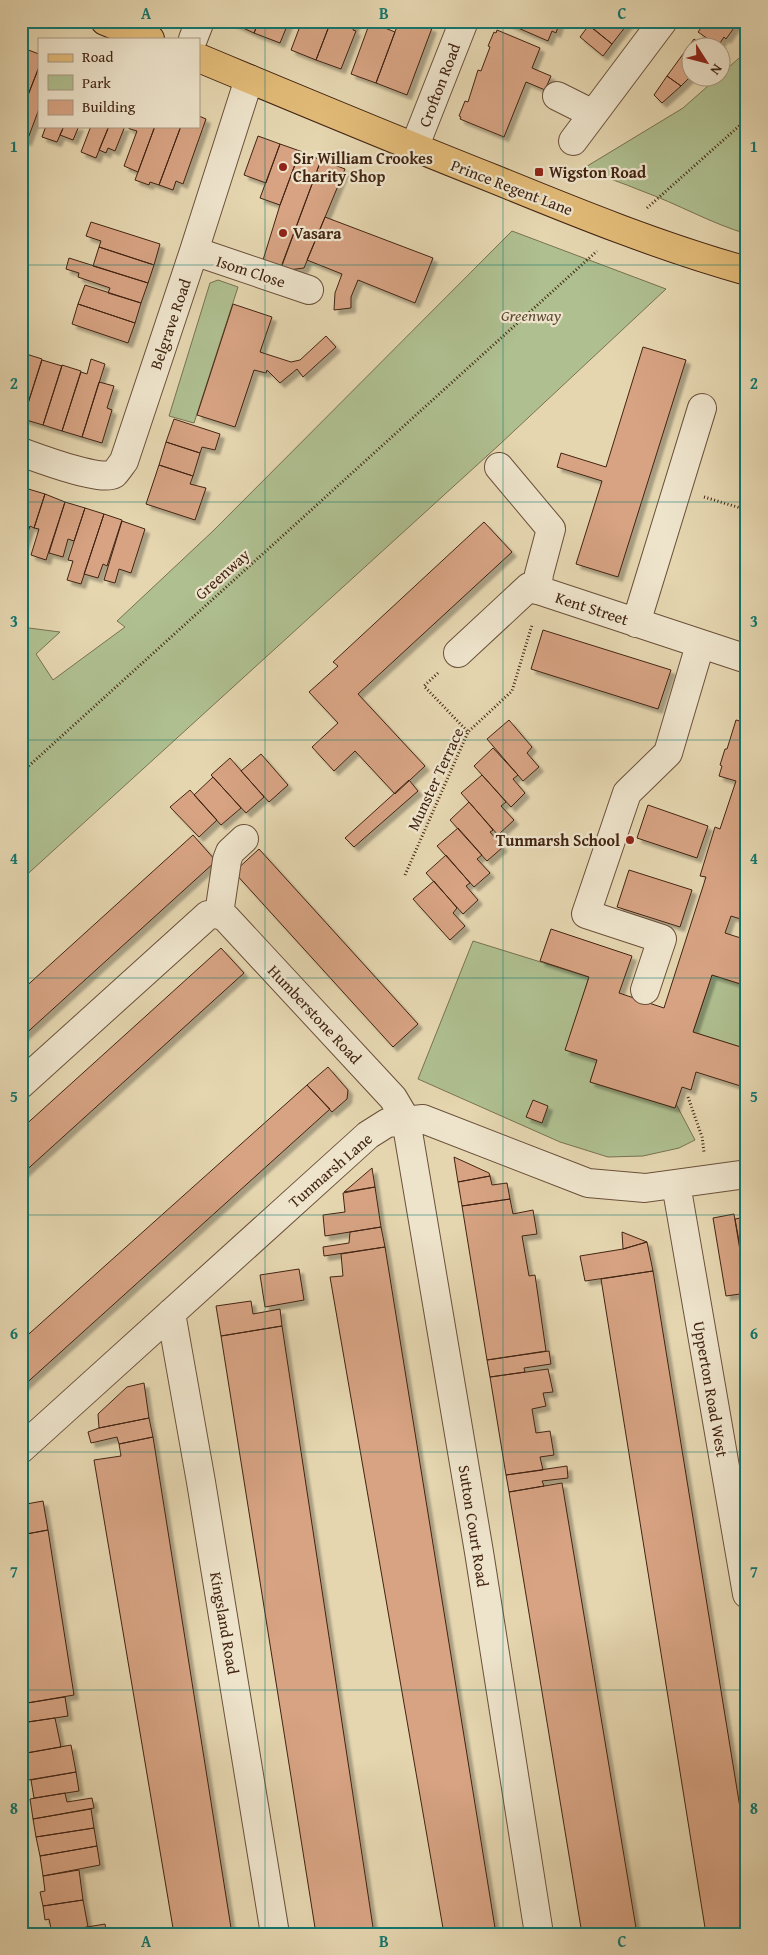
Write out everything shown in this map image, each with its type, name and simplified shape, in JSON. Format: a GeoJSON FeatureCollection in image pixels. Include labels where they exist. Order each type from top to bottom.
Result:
{"type":"FeatureCollection","features":[{"type":"Feature","properties":{"kind":"main road"},"geometry":{"type":"LineString","coordinates":[[105,21],[148,38]]}},
{"type":"Feature","properties":{"kind":"main road","name":"Prince Regent Lane"},"geometry":{"type":"LineString","coordinates":[[200,58],[414,148],[606,223],[713,262],[747,271]]}},
{"type":"Feature","properties":{"kind":"street"},"geometry":{"type":"LineString","coordinates":[[193,38],[200,21]]}},
{"type":"Feature","properties":{"kind":"street","name":"Crofton Road"},"geometry":{"type":"LineString","coordinates":[[414,148],[464,21]]}},
{"type":"Feature","properties":{"kind":"street"},"geometry":{"type":"LineString","coordinates":[[573,141],[663,21]]}},
{"type":"Feature","properties":{"kind":"street","name":"Belgrave Road"},"geometry":{"type":"LineString","coordinates":[[21,452],[92,475],[105,476],[114,474],[124,461],[249,79]]}},
{"type":"Feature","properties":{"kind":"street"},"geometry":{"type":"LineString","coordinates":[[556,96],[593,114]]}},
{"type":"Feature","properties":{"kind":"street","name":"Isom Close"},"geometry":{"type":"LineString","coordinates":[[194,251],[308,290]]}},
{"type":"Feature","properties":{"kind":"street"},"geometry":{"type":"LineString","coordinates":[[636,623],[702,408]]}},
{"type":"Feature","properties":{"kind":"street"},"geometry":{"type":"LineString","coordinates":[[498,468],[551,529],[539,574],[539,590]]}},
{"type":"Feature","properties":{"kind":"street","name":"Kent Street"},"geometry":{"type":"LineString","coordinates":[[458,653],[529,587],[747,659]]}},
{"type":"Feature","properties":{"kind":"street"},"geometry":{"type":"LineString","coordinates":[[646,990],[662,939],[586,914],[627,793],[668,753],[700,644]]}},
{"type":"Feature","properties":{"kind":"street"},"geometry":{"type":"LineString","coordinates":[[21,1084],[208,915],[219,914],[227,860],[230,852],[244,839]]}},
{"type":"Feature","properties":{"kind":"street","name":"Humberstone Road"},"geometry":{"type":"LineString","coordinates":[[219,914],[226,918],[393,1098],[406,1120]]}},
{"type":"Feature","properties":{"kind":"street","name":"Tunmarsh Lane"},"geometry":{"type":"LineString","coordinates":[[21,1449],[368,1135],[386,1123],[423,1119],[440,1124],[588,1183],[645,1188],[747,1174]]}},
{"type":"Feature","properties":{"kind":"street","name":"Sutton Court Road"},"geometry":{"type":"LineString","coordinates":[[406,1120],[479,1552],[539,1934]]}},
{"type":"Feature","properties":{"kind":"street","name":"Upperton Road West"},"geometry":{"type":"LineString","coordinates":[[676,1184],[747,1594]]}},
{"type":"Feature","properties":{"kind":"street","name":"Kingsland Road"},"geometry":{"type":"LineString","coordinates":[[170,1313],[201,1482],[276,1934]]}},
{"type":"Feature","properties":{"kind":"path"},"geometry":{"type":"LineString","coordinates":[[644,210],[747,119]]}},
{"type":"Feature","properties":{"kind":"path","name":"Greenway"},"geometry":{"type":"LineString","coordinates":[[21,773],[595,252]]}},
{"type":"Feature","properties":{"kind":"path"},"geometry":{"type":"LineString","coordinates":[[677,489],[747,510]]}},
{"type":"Feature","properties":{"kind":"path","name":"Munster Terrace"},"geometry":{"type":"LineString","coordinates":[[404,875],[468,732],[512,691],[539,590]]}},
{"type":"Feature","properties":{"kind":"path"},"geometry":{"type":"LineString","coordinates":[[458,653],[424,686],[468,732]]}},
{"type":"Feature","properties":{"kind":"path"},"geometry":{"type":"LineString","coordinates":[[688,1097],[702,1137],[707,1180]]}},
{"type":"Feature","properties":{"kind":"green space"},"geometry":{"type":"Polygon","coordinates":[[[747,51],[747,234],[584,168],[683,108],[706,88],[730,88],[730,66],[747,51]]]}},
{"type":"Feature","properties":{"kind":"green space","name":"Greenway"},"geometry":{"type":"Polygon","coordinates":[[[512,231],[666,289],[499,445],[21,880],[21,627],[60,632],[36,654],[53,680],[125,627],[117,621],[213,531],[512,231]]]}},
{"type":"Feature","properties":{"kind":"green space"},"geometry":{"type":"Polygon","coordinates":[[[218,280],[238,287],[194,423],[169,416],[210,283],[218,280]]]}},
{"type":"Feature","properties":{"kind":"green space"},"geometry":{"type":"Polygon","coordinates":[[[473,941],[589,977],[566,1050],[597,1060],[590,1082],[675,1108],[676,1104],[695,1140],[679,1148],[643,1156],[608,1157],[560,1142],[418,1079],[473,941]]]}},
{"type":"Feature","properties":{"kind":"green space"},"geometry":{"type":"Polygon","coordinates":[[[712,975],[747,986],[747,1049],[693,1032],[712,975]]]}},
{"type":"Feature","properties":{"kind":"building"},"geometry":{"type":"Polygon","coordinates":[[[228,21],[259,21],[254,33],[228,21]]]}},
{"type":"Feature","properties":{"kind":"building"},"geometry":{"type":"Polygon","coordinates":[[[259,21],[289,21],[280,43],[254,33],[259,21]]]}},
{"type":"Feature","properties":{"kind":"building"},"geometry":{"type":"Polygon","coordinates":[[[302,21],[331,21],[316,60],[291,50],[302,21]]]}},
{"type":"Feature","properties":{"kind":"building"},"geometry":{"type":"Polygon","coordinates":[[[331,21],[356,21],[353,30],[356,31],[341,69],[316,60],[331,21]]]}},
{"type":"Feature","properties":{"kind":"building"},"geometry":{"type":"Polygon","coordinates":[[[399,21],[413,21],[432,28],[407,95],[376,83],[399,21]]]}},
{"type":"Feature","properties":{"kind":"building"},"geometry":{"type":"Polygon","coordinates":[[[502,21],[560,21],[556,33],[552,31],[548,41],[502,21]]]}},
{"type":"Feature","properties":{"kind":"building"},"geometry":{"type":"Polygon","coordinates":[[[590,21],[629,22],[612,44],[587,24],[590,21]]]}},
{"type":"Feature","properties":{"kind":"building"},"geometry":{"type":"Polygon","coordinates":[[[706,21],[739,21],[727,38],[707,38],[698,32],[706,21]]]}},
{"type":"Feature","properties":{"kind":"building"},"geometry":{"type":"Polygon","coordinates":[[[370,22],[395,32],[376,83],[351,74],[370,22]]]}},
{"type":"Feature","properties":{"kind":"building"},"geometry":{"type":"Polygon","coordinates":[[[589,25],[612,44],[603,56],[580,37],[589,25]]]}},
{"type":"Feature","properties":{"kind":"building"},"geometry":{"type":"Polygon","coordinates":[[[497,30],[540,48],[532,68],[551,76],[545,90],[526,82],[504,137],[460,119],[461,117],[459,116],[465,101],[468,102],[478,70],[481,71],[490,47],[488,46],[494,32],[496,33],[497,30]]]}},
{"type":"Feature","properties":{"kind":"building"},"geometry":{"type":"Polygon","coordinates":[[[23,48],[38,54],[38,70],[21,113],[21,52],[23,48]]]}},
{"type":"Feature","properties":{"kind":"building"},"geometry":{"type":"Polygon","coordinates":[[[680,58],[680,85],[667,76],[680,58]]]}},
{"type":"Feature","properties":{"kind":"building"},"geometry":{"type":"Polygon","coordinates":[[[38,70],[38,112],[27,141],[21,139],[21,113],[38,70]]]}},
{"type":"Feature","properties":{"kind":"building"},"geometry":{"type":"Polygon","coordinates":[[[667,76],[680,85],[662,103],[654,95],[667,76]]]}},
{"type":"Feature","properties":{"kind":"building"},"geometry":{"type":"Polygon","coordinates":[[[200,116],[206,119],[183,184],[176,181],[173,190],[159,185],[180,128],[200,128],[200,116]]]}},
{"type":"Feature","properties":{"kind":"building"},"geometry":{"type":"Polygon","coordinates":[[[45,128],[63,128],[57,142],[42,137],[45,128]]]}},
{"type":"Feature","properties":{"kind":"building"},"geometry":{"type":"Polygon","coordinates":[[[63,128],[78,128],[73,140],[60,135],[63,128]]]}},
{"type":"Feature","properties":{"kind":"building"},"geometry":{"type":"Polygon","coordinates":[[[90,128],[108,128],[96,158],[81,152],[90,128]]]}},
{"type":"Feature","properties":{"kind":"building"},"geometry":{"type":"Polygon","coordinates":[[[108,128],[124,128],[115,151],[108,148],[106,153],[99,150],[108,128]]]}},
{"type":"Feature","properties":{"kind":"building"},"geometry":{"type":"Polygon","coordinates":[[[154,128],[138,172],[124,166],[137,131],[130,129],[154,128]]]}},
{"type":"Feature","properties":{"kind":"building"},"geometry":{"type":"Polygon","coordinates":[[[154,128],[180,128],[159,185],[150,182],[149,185],[135,180],[154,128]]]}},
{"type":"Feature","properties":{"kind":"building"},"geometry":{"type":"Polygon","coordinates":[[[258,136],[280,144],[266,183],[244,175],[258,136]]]}},
{"type":"Feature","properties":{"kind":"building","name":"Sir William Crookes Charity Shop"},"geometry":{"type":"Polygon","coordinates":[[[280,144],[300,151],[280,205],[260,198],[280,144]]]}},
{"type":"Feature","properties":{"kind":"building","name":"Vasara"},"geometry":{"type":"Polygon","coordinates":[[[300,151],[321,160],[281,267],[263,260],[280,205],[300,151]]]}},
{"type":"Feature","properties":{"kind":"building"},"geometry":{"type":"Polygon","coordinates":[[[321,160],[345,169],[304,268],[280,271],[321,160]]]}},
{"type":"Feature","properties":{"kind":"building"},"geometry":{"type":"Polygon","coordinates":[[[325,217],[433,258],[415,303],[358,280],[351,297],[351,308],[334,310],[335,293],[342,274],[307,260],[325,217]]]}},
{"type":"Feature","properties":{"kind":"building"},"geometry":{"type":"Polygon","coordinates":[[[91,222],[160,244],[154,265],[99,247],[101,241],[86,236],[91,222]]]}},
{"type":"Feature","properties":{"kind":"building"},"geometry":{"type":"Polygon","coordinates":[[[99,247],[154,265],[148,283],[93,266],[99,247]]]}},
{"type":"Feature","properties":{"kind":"building"},"geometry":{"type":"Polygon","coordinates":[[[69,258],[148,283],[141,303],[108,293],[110,288],[78,277],[79,273],[66,269],[69,258]]]}},
{"type":"Feature","properties":{"kind":"building"},"geometry":{"type":"Polygon","coordinates":[[[85,285],[141,303],[135,323],[78,304],[85,285]]]}},
{"type":"Feature","properties":{"kind":"building"},"geometry":{"type":"Polygon","coordinates":[[[78,304],[135,323],[128,343],[72,324],[78,304]]]}},
{"type":"Feature","properties":{"kind":"building"},"geometry":{"type":"Polygon","coordinates":[[[233,304],[272,317],[260,352],[291,362],[300,360],[326,336],[336,347],[303,377],[297,369],[280,383],[267,370],[266,373],[254,370],[235,427],[197,415],[233,304]]]}},
{"type":"Feature","properties":{"kind":"building"},"geometry":{"type":"Polygon","coordinates":[[[643,347],[686,360],[618,577],[576,564],[602,481],[557,467],[561,453],[606,467],[643,347]]]}},
{"type":"Feature","properties":{"kind":"building"},"geometry":{"type":"Polygon","coordinates":[[[23,353],[42,359],[23,419],[21,418],[23,353]]]}},
{"type":"Feature","properties":{"kind":"building"},"geometry":{"type":"Polygon","coordinates":[[[91,359],[105,364],[82,437],[62,431],[81,372],[87,374],[91,359]]]}},
{"type":"Feature","properties":{"kind":"building"},"geometry":{"type":"Polygon","coordinates":[[[42,360],[62,366],[43,425],[23,419],[42,360]]]}},
{"type":"Feature","properties":{"kind":"building"},"geometry":{"type":"Polygon","coordinates":[[[62,365],[81,371],[62,431],[43,425],[62,365]]]}},
{"type":"Feature","properties":{"kind":"building"},"geometry":{"type":"Polygon","coordinates":[[[99,382],[114,386],[107,408],[112,410],[102,443],[82,437],[99,382]]]}},
{"type":"Feature","properties":{"kind":"building"},"geometry":{"type":"Polygon","coordinates":[[[174,419],[220,434],[215,450],[202,447],[200,453],[166,442],[174,419]]]}},
{"type":"Feature","properties":{"kind":"building"},"geometry":{"type":"Polygon","coordinates":[[[166,442],[200,453],[193,476],[159,465],[166,442]]]}},
{"type":"Feature","properties":{"kind":"building"},"geometry":{"type":"Polygon","coordinates":[[[747,462],[747,482],[741,480],[747,462]]]}},
{"type":"Feature","properties":{"kind":"building"},"geometry":{"type":"Polygon","coordinates":[[[159,465],[193,476],[190,484],[206,488],[195,520],[146,504],[159,465]]]}},
{"type":"Feature","properties":{"kind":"building"},"geometry":{"type":"Polygon","coordinates":[[[25,488],[45,494],[34,528],[30,526],[21,553],[21,501],[25,488]]]}},
{"type":"Feature","properties":{"kind":"building"},"geometry":{"type":"Polygon","coordinates":[[[45,494],[65,502],[46,560],[31,555],[39,529],[34,528],[45,494]]]}},
{"type":"Feature","properties":{"kind":"building"},"geometry":{"type":"Polygon","coordinates":[[[65,502],[85,508],[74,541],[68,539],[63,557],[49,553],[65,502]]]}},
{"type":"Feature","properties":{"kind":"building"},"geometry":{"type":"Polygon","coordinates":[[[85,508],[104,514],[81,584],[67,580],[73,561],[68,560],[85,508]]]}},
{"type":"Feature","properties":{"kind":"building"},"geometry":{"type":"Polygon","coordinates":[[[104,514],[122,520],[107,566],[103,564],[98,578],[84,574],[104,514]]]}},
{"type":"Feature","properties":{"kind":"building"},"geometry":{"type":"Polygon","coordinates":[[[122,521],[145,529],[131,573],[119,569],[115,583],[104,580],[122,521]]]}},
{"type":"Feature","properties":{"kind":"building"},"geometry":{"type":"Polygon","coordinates":[[[484,522],[512,552],[358,694],[425,766],[395,794],[355,751],[334,771],[312,747],[338,723],[309,692],[338,666],[333,662],[484,522]]]}},
{"type":"Feature","properties":{"kind":"building"},"geometry":{"type":"Polygon","coordinates":[[[543,630],[671,670],[658,709],[531,669],[543,630]]]}},
{"type":"Feature","properties":{"kind":"building"},"geometry":{"type":"Polygon","coordinates":[[[509,720],[532,747],[527,753],[539,767],[523,781],[487,739],[509,720]]]}},
{"type":"Feature","properties":{"kind":"building"},"geometry":{"type":"Polygon","coordinates":[[[736,720],[747,723],[747,872],[744,871],[740,882],[747,884],[747,921],[731,916],[725,933],[747,940],[747,986],[712,975],[693,1032],[747,1049],[747,1088],[696,1072],[691,1090],[682,1087],[675,1108],[590,1082],[597,1060],[565,1050],[589,977],[540,961],[551,929],[632,956],[619,993],[664,1008],[706,877],[700,876],[715,827],[720,829],[736,781],[719,776],[722,766],[720,765],[736,720]]]}},
{"type":"Feature","properties":{"kind":"building"},"geometry":{"type":"Polygon","coordinates":[[[493,748],[518,775],[513,779],[525,793],[511,807],[474,766],[493,748]]]}},
{"type":"Feature","properties":{"kind":"building"},"geometry":{"type":"Polygon","coordinates":[[[261,754],[288,785],[269,802],[241,771],[261,754]]]}},
{"type":"Feature","properties":{"kind":"building"},"geometry":{"type":"Polygon","coordinates":[[[230,758],[264,797],[246,813],[211,775],[230,758]]]}},
{"type":"Feature","properties":{"kind":"building"},"geometry":{"type":"Polygon","coordinates":[[[482,775],[506,802],[501,806],[514,820],[498,835],[461,793],[482,775]]]}},
{"type":"Feature","properties":{"kind":"building"},"geometry":{"type":"Polygon","coordinates":[[[213,777],[241,808],[221,825],[194,795],[213,777]]]}},
{"type":"Feature","properties":{"kind":"building"},"geometry":{"type":"Polygon","coordinates":[[[409,780],[418,791],[354,847],[345,838],[409,780]]]}},
{"type":"Feature","properties":{"kind":"building"},"geometry":{"type":"Polygon","coordinates":[[[190,790],[217,820],[199,837],[170,807],[190,790]]]}},
{"type":"Feature","properties":{"kind":"building"},"geometry":{"type":"Polygon","coordinates":[[[469,802],[493,830],[490,832],[503,847],[487,861],[450,820],[469,802]]]}},
{"type":"Feature","properties":{"kind":"building"},"geometry":{"type":"Polygon","coordinates":[[[648,805],[708,826],[697,858],[637,838],[648,805]]]}},
{"type":"Feature","properties":{"kind":"building"},"geometry":{"type":"Polygon","coordinates":[[[458,828],[482,855],[477,859],[490,873],[474,887],[437,846],[458,828]]]}},
{"type":"Feature","properties":{"kind":"building"},"geometry":{"type":"Polygon","coordinates":[[[193,835],[216,861],[21,1038],[21,991],[193,835]]]}},
{"type":"Feature","properties":{"kind":"building"},"geometry":{"type":"Polygon","coordinates":[[[259,849],[418,1024],[393,1047],[234,872],[259,849]]]}},
{"type":"Feature","properties":{"kind":"building"},"geometry":{"type":"Polygon","coordinates":[[[446,855],[470,883],[466,886],[478,900],[463,914],[426,873],[446,855]]]}},
{"type":"Feature","properties":{"kind":"building"},"geometry":{"type":"Polygon","coordinates":[[[629,870],[692,890],[680,927],[617,907],[629,870]]]}},
{"type":"Feature","properties":{"kind":"building"},"geometry":{"type":"Polygon","coordinates":[[[434,881],[457,908],[453,913],[465,926],[450,940],[413,899],[434,881]]]}},
{"type":"Feature","properties":{"kind":"building"},"geometry":{"type":"Polygon","coordinates":[[[221,948],[244,973],[21,1175],[21,1129],[221,948]]]}},
{"type":"Feature","properties":{"kind":"building"},"geometry":{"type":"Polygon","coordinates":[[[328,1067],[348,1090],[347,1099],[332,1112],[307,1085],[328,1067]]]}},
{"type":"Feature","properties":{"kind":"building"},"geometry":{"type":"Polygon","coordinates":[[[307,1085],[330,1109],[21,1388],[21,1341],[307,1085]]]}},
{"type":"Feature","properties":{"kind":"building"},"geometry":{"type":"Polygon","coordinates":[[[533,1100],[548,1106],[542,1123],[526,1117],[533,1100]]]}},
{"type":"Feature","properties":{"kind":"building"},"geometry":{"type":"Polygon","coordinates":[[[454,1157],[489,1173],[490,1176],[458,1182],[454,1157]]]}},
{"type":"Feature","properties":{"kind":"building"},"geometry":{"type":"Polygon","coordinates":[[[372,1168],[375,1187],[344,1192],[372,1168]]]}},
{"type":"Feature","properties":{"kind":"building"},"geometry":{"type":"Polygon","coordinates":[[[490,1176],[492,1185],[507,1183],[510,1199],[462,1206],[458,1182],[490,1176]]]}},
{"type":"Feature","properties":{"kind":"building"},"geometry":{"type":"Polygon","coordinates":[[[375,1187],[381,1227],[325,1236],[323,1215],[345,1212],[343,1193],[375,1187]]]}},
{"type":"Feature","properties":{"kind":"building"},"geometry":{"type":"Polygon","coordinates":[[[510,1199],[513,1214],[533,1210],[537,1234],[522,1236],[529,1276],[535,1275],[546,1351],[487,1360],[462,1206],[510,1199]]]}},
{"type":"Feature","properties":{"kind":"building"},"geometry":{"type":"Polygon","coordinates":[[[734,1214],[747,1293],[726,1296],[713,1218],[734,1214]]]}},
{"type":"Feature","properties":{"kind":"building"},"geometry":{"type":"Polygon","coordinates":[[[747,1217],[747,1268],[744,1269],[735,1219],[747,1217]]]}},
{"type":"Feature","properties":{"kind":"building"},"geometry":{"type":"Polygon","coordinates":[[[381,1227],[385,1247],[324,1256],[323,1247],[349,1243],[350,1232],[381,1227]]]}},
{"type":"Feature","properties":{"kind":"building"},"geometry":{"type":"Polygon","coordinates":[[[622,1232],[647,1242],[623,1249],[622,1232]]]}},
{"type":"Feature","properties":{"kind":"building"},"geometry":{"type":"Polygon","coordinates":[[[647,1242],[653,1271],[585,1281],[580,1256],[623,1249],[647,1242]]]}},
{"type":"Feature","properties":{"kind":"building"},"geometry":{"type":"Polygon","coordinates":[[[385,1247],[496,1934],[444,1934],[330,1277],[343,1276],[341,1254],[385,1247]]]}},
{"type":"Feature","properties":{"kind":"building"},"geometry":{"type":"Polygon","coordinates":[[[299,1269],[304,1300],[265,1307],[260,1275],[299,1269]]]}},
{"type":"Feature","properties":{"kind":"building"},"geometry":{"type":"Polygon","coordinates":[[[653,1271],[747,1851],[747,1934],[706,1934],[601,1279],[653,1271]]]}},
{"type":"Feature","properties":{"kind":"building"},"geometry":{"type":"Polygon","coordinates":[[[251,1301],[253,1314],[280,1309],[282,1326],[221,1336],[216,1306],[251,1301]]]}},
{"type":"Feature","properties":{"kind":"building"},"geometry":{"type":"Polygon","coordinates":[[[747,1307],[747,1327],[745,1327],[742,1308],[747,1307]]]}},
{"type":"Feature","properties":{"kind":"building"},"geometry":{"type":"Polygon","coordinates":[[[282,1326],[374,1934],[316,1934],[221,1336],[282,1326]]]}},
{"type":"Feature","properties":{"kind":"building"},"geometry":{"type":"Polygon","coordinates":[[[549,1351],[551,1364],[524,1368],[525,1372],[490,1377],[487,1360],[549,1351]]]}},
{"type":"Feature","properties":{"kind":"building"},"geometry":{"type":"Polygon","coordinates":[[[548,1369],[553,1392],[543,1393],[546,1406],[532,1409],[536,1433],[550,1431],[554,1455],[540,1457],[543,1470],[506,1475],[490,1377],[548,1369]]]}},
{"type":"Feature","properties":{"kind":"building"},"geometry":{"type":"Polygon","coordinates":[[[144,1383],[149,1418],[99,1428],[98,1414],[127,1387],[144,1383]]]}},
{"type":"Feature","properties":{"kind":"building"},"geometry":{"type":"Polygon","coordinates":[[[149,1418],[153,1437],[119,1444],[117,1437],[91,1443],[88,1432],[149,1418]]]}},
{"type":"Feature","properties":{"kind":"building"},"geometry":{"type":"Polygon","coordinates":[[[153,1437],[232,1934],[174,1934],[94,1460],[121,1456],[119,1444],[153,1437]]]}},
{"type":"Feature","properties":{"kind":"building"},"geometry":{"type":"Polygon","coordinates":[[[567,1466],[568,1478],[542,1481],[544,1486],[509,1492],[506,1475],[567,1466]]]}},
{"type":"Feature","properties":{"kind":"building"},"geometry":{"type":"Polygon","coordinates":[[[562,1483],[637,1934],[582,1934],[509,1492],[562,1483]]]}},
{"type":"Feature","properties":{"kind":"building"},"geometry":{"type":"Polygon","coordinates":[[[43,1501],[48,1530],[21,1535],[21,1505],[43,1501]]]}},
{"type":"Feature","properties":{"kind":"building"},"geometry":{"type":"Polygon","coordinates":[[[48,1530],[74,1695],[21,1704],[21,1535],[48,1530]]]}},
{"type":"Feature","properties":{"kind":"building"},"geometry":{"type":"Polygon","coordinates":[[[65,1697],[68,1716],[21,1723],[21,1704],[65,1697]]]}},
{"type":"Feature","properties":{"kind":"building"},"geometry":{"type":"Polygon","coordinates":[[[55,1718],[61,1747],[21,1754],[21,1723],[55,1718]]]}},
{"type":"Feature","properties":{"kind":"building"},"geometry":{"type":"Polygon","coordinates":[[[71,1745],[76,1772],[28,1780],[26,1767],[22,1767],[21,1754],[71,1745]]]}},
{"type":"Feature","properties":{"kind":"building"},"geometry":{"type":"Polygon","coordinates":[[[76,1772],[79,1791],[34,1798],[31,1780],[76,1772]]]}},
{"type":"Feature","properties":{"kind":"building"},"geometry":{"type":"Polygon","coordinates":[[[65,1793],[67,1802],[92,1798],[94,1808],[33,1819],[30,1799],[65,1793]]]}},
{"type":"Feature","properties":{"kind":"building"},"geometry":{"type":"Polygon","coordinates":[[[91,1809],[94,1828],[36,1837],[33,1819],[91,1809]]]}},
{"type":"Feature","properties":{"kind":"building"},"geometry":{"type":"Polygon","coordinates":[[[94,1828],[97,1846],[40,1856],[36,1837],[94,1828]]]}},
{"type":"Feature","properties":{"kind":"building"},"geometry":{"type":"Polygon","coordinates":[[[97,1846],[100,1865],[43,1876],[40,1856],[97,1846]]]}},
{"type":"Feature","properties":{"kind":"building"},"geometry":{"type":"Polygon","coordinates":[[[79,1870],[83,1900],[43,1906],[40,1892],[45,1891],[43,1876],[79,1870]]]}},
{"type":"Feature","properties":{"kind":"building"},"geometry":{"type":"Polygon","coordinates":[[[83,1900],[88,1927],[52,1933],[49,1919],[45,1920],[43,1906],[83,1900]]]}},
{"type":"Feature","properties":{"kind":"building"},"geometry":{"type":"Polygon","coordinates":[[[105,1924],[107,1934],[52,1934],[52,1933],[105,1924]]]}},
{"type":"Feature","properties":{"kind":"place","name":"Sir William Crookes Charity Shop"},"geometry":{"type":"Point","coordinates":[283,167]}},
{"type":"Feature","properties":{"kind":"place","name":"Wigston Road"},"geometry":{"type":"Point","coordinates":[539,172]}},
{"type":"Feature","properties":{"kind":"place","name":"Vasara"},"geometry":{"type":"Point","coordinates":[283,233]}},
{"type":"Feature","properties":{"kind":"place","name":"Tunmarsh School"},"geometry":{"type":"Point","coordinates":[630,840]}}]}
